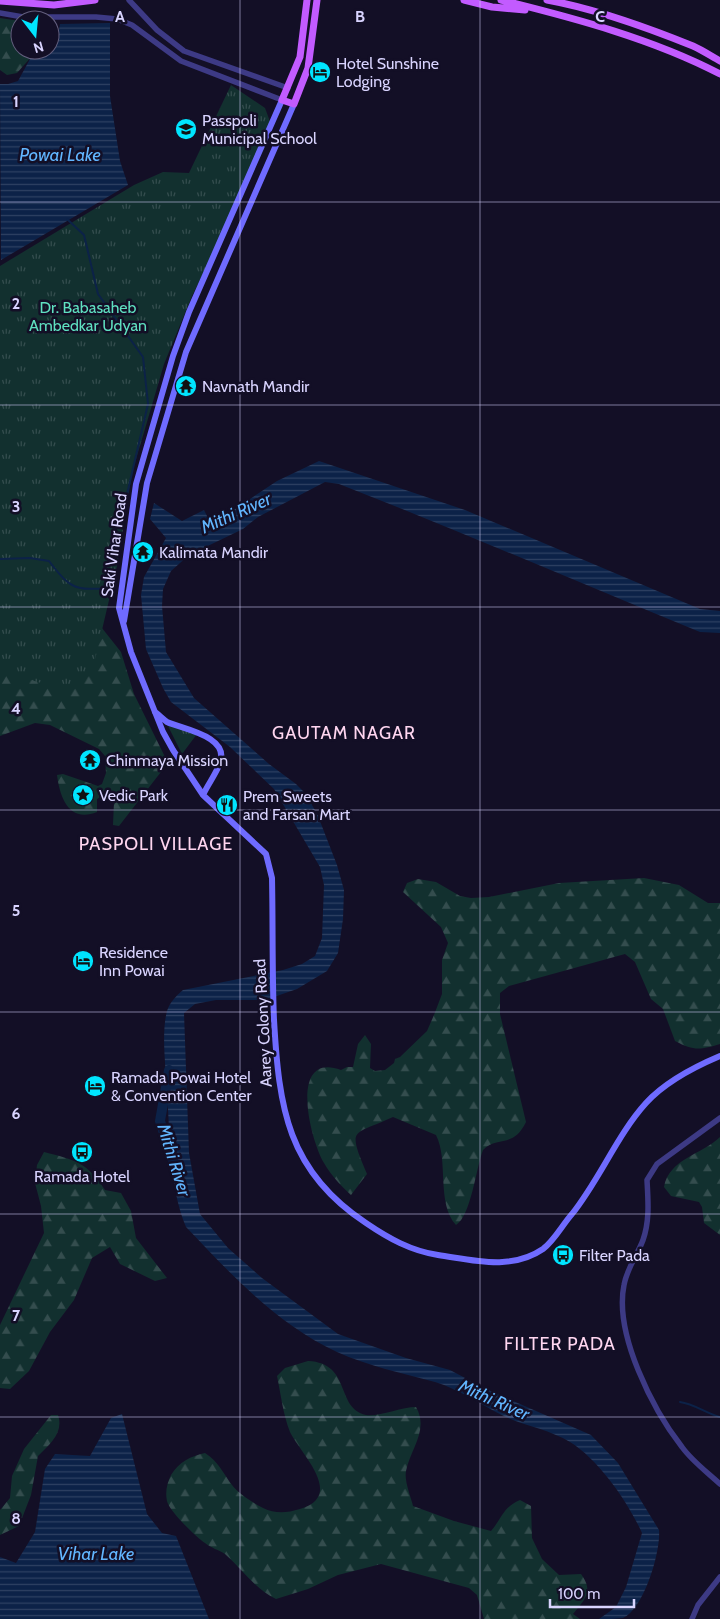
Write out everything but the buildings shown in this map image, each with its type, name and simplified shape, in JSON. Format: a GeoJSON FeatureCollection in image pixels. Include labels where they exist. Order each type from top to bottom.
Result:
{"type":"FeatureCollection","features":[{"type":"Feature","properties":{"kind":"main road"},"geometry":{"type":"LineString","coordinates":[[0,1],[54,5],[95,0]]}},
{"type":"Feature","properties":{"kind":"main road"},"geometry":{"type":"LineString","coordinates":[[307,0],[300,57],[282,100],[294,104],[311,54],[317,0]]}},
{"type":"Feature","properties":{"kind":"main road"},"geometry":{"type":"LineString","coordinates":[[464,0],[492,7],[548,11]]}},
{"type":"Feature","properties":{"kind":"main road"},"geometry":{"type":"LineString","coordinates":[[502,0],[548,11],[672,52],[689,58],[720,74]]}},
{"type":"Feature","properties":{"kind":"main road"},"geometry":{"type":"LineString","coordinates":[[547,0],[570,4],[669,37],[720,60]]}},
{"type":"Feature","properties":{"kind":"main road"},"geometry":{"type":"LineString","coordinates":[[288,88],[299,91]]}},
{"type":"Feature","properties":{"kind":"main road","name":"Saki Vihar Road"},"geometry":{"type":"LineString","coordinates":[[123,622],[119,608],[133,508],[142,463],[174,356],[186,321],[282,100]]}},
{"type":"Feature","properties":{"kind":"main road","name":"Saki Vihar Road"},"geometry":{"type":"LineString","coordinates":[[123,622],[152,466],[186,352],[294,104]]}},
{"type":"Feature","properties":{"kind":"main road"},"geometry":{"type":"LineString","coordinates":[[256,159],[268,164]]}},
{"type":"Feature","properties":{"kind":"main road"},"geometry":{"type":"LineString","coordinates":[[142,463],[152,466]]}},
{"type":"Feature","properties":{"kind":"main road"},"geometry":{"type":"LineString","coordinates":[[133,508],[143,510]]}},
{"type":"Feature","properties":{"kind":"main road","name":"Aarey Colony Road"},"geometry":{"type":"LineString","coordinates":[[123,622],[127,641],[154,711],[170,744],[203,795],[266,854],[272,878],[273,1003],[277,1070],[283,1108],[294,1140],[310,1171],[328,1194],[388,1238],[422,1253],[487,1262],[508,1263],[528,1257],[545,1247],[588,1194],[634,1117],[648,1101],[670,1082],[720,1056]]}},
{"type":"Feature","properties":{"kind":"main road"},"geometry":{"type":"LineString","coordinates":[[154,711],[166,721],[202,733],[218,749],[221,755],[220,763],[203,795]]}},
{"type":"Feature","properties":{"kind":"street"},"geometry":{"type":"LineString","coordinates":[[129,0],[157,30],[184,50],[288,88]]}},
{"type":"Feature","properties":{"kind":"street"},"geometry":{"type":"LineString","coordinates":[[0,13],[23,17],[96,16],[117,19],[132,25],[181,61],[282,100]]}},
{"type":"Feature","properties":{"kind":"street"},"geometry":{"type":"LineString","coordinates":[[720,1118],[657,1164],[649,1173],[647,1180],[648,1220],[642,1241],[629,1265],[622,1299],[630,1348],[641,1376],[668,1426],[683,1449],[720,1484]]}},
{"type":"Feature","properties":{"kind":"street"},"geometry":{"type":"LineString","coordinates":[[692,1619],[698,1605],[720,1576]]}},
{"type":"Feature","properties":{"kind":"green space"},"geometry":{"type":"Polygon","coordinates":[[[0,18],[10,20],[10,60],[29,60],[17,73],[7,75],[0,70],[0,18]]]}},
{"type":"Feature","properties":{"kind":"green space","name":"Dr. Babasaheb Ambedkar Udyan"},"geometry":{"type":"Polygon","coordinates":[[[231,85],[265,108],[272,127],[265,147],[192,296],[164,364],[132,473],[117,566],[94,664],[72,692],[0,671],[0,266],[134,185],[163,172],[189,173],[231,85]]]}},
{"type":"Feature","properties":{"kind":"green space"},"geometry":{"type":"Polygon","coordinates":[[[0,572],[94,618],[121,652],[134,694],[165,757],[164,768],[119,826],[113,825],[114,802],[109,797],[102,796],[97,799],[97,812],[87,815],[79,814],[68,806],[58,784],[57,775],[63,774],[98,786],[102,784],[106,773],[105,756],[99,749],[50,725],[35,723],[0,736],[0,572]]]}},
{"type":"Feature","properties":{"kind":"green space"},"geometry":{"type":"Polygon","coordinates":[[[167,724],[197,734],[182,754],[167,724]]]}},
{"type":"Feature","properties":{"kind":"green space"},"geometry":{"type":"Polygon","coordinates":[[[644,878],[679,885],[708,903],[720,903],[720,1044],[692,1048],[675,1041],[663,1009],[651,999],[635,962],[625,954],[509,986],[500,993],[500,1014],[526,1122],[516,1136],[494,1143],[483,1150],[466,1212],[461,1220],[456,1225],[446,1205],[442,1157],[436,1135],[393,1117],[361,1131],[357,1135],[357,1148],[367,1174],[351,1195],[336,1180],[324,1163],[313,1136],[307,1100],[309,1085],[314,1073],[324,1068],[341,1070],[353,1067],[358,1044],[365,1035],[371,1044],[370,1068],[375,1071],[385,1070],[427,1031],[442,994],[442,960],[448,943],[441,927],[403,892],[407,883],[418,879],[436,882],[460,896],[471,898],[489,897],[559,883],[644,878]]]}},
{"type":"Feature","properties":{"kind":"green space"},"geometry":{"type":"Polygon","coordinates":[[[720,1137],[720,1235],[704,1223],[702,1207],[699,1202],[671,1196],[664,1187],[672,1170],[720,1137]]]}},
{"type":"Feature","properties":{"kind":"green space"},"geometry":{"type":"Polygon","coordinates":[[[44,1152],[72,1160],[92,1173],[105,1190],[121,1193],[131,1211],[136,1238],[167,1278],[155,1281],[120,1264],[110,1247],[92,1258],[74,1300],[50,1332],[29,1371],[10,1389],[0,1388],[0,1325],[44,1233],[41,1206],[35,1183],[37,1165],[44,1152]]]}},
{"type":"Feature","properties":{"kind":"green space"},"geometry":{"type":"Polygon","coordinates":[[[308,1361],[322,1364],[331,1369],[338,1377],[350,1404],[356,1411],[366,1415],[377,1415],[416,1407],[420,1415],[420,1431],[406,1471],[407,1484],[413,1506],[454,1521],[491,1531],[506,1510],[514,1503],[520,1500],[531,1506],[532,1538],[542,1559],[559,1575],[581,1574],[585,1580],[587,1586],[586,1595],[573,1614],[580,1619],[484,1619],[477,1595],[469,1588],[381,1564],[338,1575],[308,1589],[276,1599],[255,1584],[225,1554],[207,1545],[190,1530],[169,1505],[166,1498],[167,1488],[171,1475],[178,1466],[200,1454],[205,1453],[210,1456],[238,1491],[246,1498],[268,1510],[290,1511],[313,1503],[319,1494],[320,1484],[310,1462],[290,1432],[277,1376],[285,1368],[308,1361]]]}},
{"type":"Feature","properties":{"kind":"green space"},"geometry":{"type":"Polygon","coordinates":[[[51,1415],[58,1415],[59,1427],[55,1438],[38,1456],[31,1495],[19,1526],[0,1535],[0,1510],[10,1498],[12,1476],[24,1449],[51,1415]]]}},
{"type":"Feature","properties":{"kind":"water","name":"Powai Lake"},"geometry":{"type":"Polygon","coordinates":[[[110,23],[110,96],[120,161],[128,185],[1,260],[0,84],[18,81],[29,60],[60,60],[60,24],[110,23]]]}},
{"type":"Feature","properties":{"kind":"water"},"geometry":{"type":"Polygon","coordinates":[[[319,461],[465,510],[700,609],[720,611],[720,633],[700,632],[339,484],[325,482],[258,517],[243,529],[189,555],[171,571],[163,589],[162,606],[166,652],[194,698],[306,794],[318,816],[337,865],[344,890],[343,919],[338,953],[327,971],[297,989],[265,1000],[216,1000],[195,1004],[184,1013],[189,1153],[200,1214],[228,1248],[262,1278],[338,1334],[406,1358],[450,1370],[486,1389],[591,1435],[618,1463],[659,1530],[657,1551],[650,1578],[638,1603],[623,1618],[599,1619],[616,1607],[626,1587],[642,1533],[621,1495],[592,1459],[563,1438],[506,1417],[453,1389],[361,1361],[315,1341],[275,1313],[238,1280],[186,1227],[180,1211],[171,1160],[165,1062],[164,1030],[168,1008],[183,990],[283,970],[302,964],[315,956],[322,938],[324,885],[320,867],[274,789],[230,747],[171,702],[163,688],[146,649],[141,595],[144,577],[166,538],[150,519],[154,503],[182,521],[204,510],[208,518],[235,509],[277,481],[319,461]]]}},
{"type":"Feature","properties":{"kind":"water","name":"Vihar Lake"},"geometry":{"type":"Polygon","coordinates":[[[122,1414],[147,1514],[162,1533],[176,1536],[209,1619],[0,1619],[0,1557],[16,1563],[35,1532],[45,1469],[55,1454],[90,1456],[111,1418],[122,1414]]]}},
{"type":"Feature","properties":{"kind":"waterway"},"geometry":{"type":"LineString","coordinates":[[67,219],[84,235],[98,294],[143,357],[148,404],[125,503]]}},
{"type":"Feature","properties":{"kind":"waterway"},"geometry":{"type":"LineString","coordinates":[[0,559],[30,558],[49,561],[63,578],[75,586],[90,589],[112,588]]}},
{"type":"Feature","properties":{"kind":"waterway","name":"Mithi River"},"geometry":{"type":"LineString","coordinates":[[169,1070],[160,1121],[176,1170]]}},
{"type":"Feature","properties":{"kind":"waterway"},"geometry":{"type":"LineString","coordinates":[[680,1402],[720,1417]]}},
{"type":"Feature","properties":{"kind":"place","name":"Hotel Sunshine Lodging"},"geometry":{"type":"Point","coordinates":[320,72]}},
{"type":"Feature","properties":{"kind":"place","name":"Passpoli Municipal School"},"geometry":{"type":"Point","coordinates":[186,129]}},
{"type":"Feature","properties":{"kind":"place","name":"Navnath Mandir"},"geometry":{"type":"Point","coordinates":[186,386]}},
{"type":"Feature","properties":{"kind":"place","name":"Kalimata Mandir"},"geometry":{"type":"Point","coordinates":[143,552]}},
{"type":"Feature","properties":{"kind":"place","name":"Chinmaya Mission"},"geometry":{"type":"Point","coordinates":[90,760]}},
{"type":"Feature","properties":{"kind":"place","name":"Vedic Park"},"geometry":{"type":"Point","coordinates":[83,795]}},
{"type":"Feature","properties":{"kind":"place","name":"Prem Sweets and Farsan Mart"},"geometry":{"type":"Point","coordinates":[227,805]}},
{"type":"Feature","properties":{"kind":"place","name":"Residence Inn Powai"},"geometry":{"type":"Point","coordinates":[83,961]}},
{"type":"Feature","properties":{"kind":"place","name":"Ramada Powai Hotel & Convention Center"},"geometry":{"type":"Point","coordinates":[95,1086]}},
{"type":"Feature","properties":{"kind":"place","name":"Ramada Hotel"},"geometry":{"type":"Point","coordinates":[82,1152]}},
{"type":"Feature","properties":{"kind":"place","name":"Filter Pada"},"geometry":{"type":"Point","coordinates":[563,1255]}},
{"type":"Feature","properties":{"kind":"district","name":"GAUTAM NAGAR"},"geometry":{"type":"Point","coordinates":[344,733]}},
{"type":"Feature","properties":{"kind":"district","name":"PASPOLI VILLAGE"},"geometry":{"type":"Point","coordinates":[156,844]}},
{"type":"Feature","properties":{"kind":"district","name":"FILTER PADA"},"geometry":{"type":"Point","coordinates":[560,1344]}}]}
